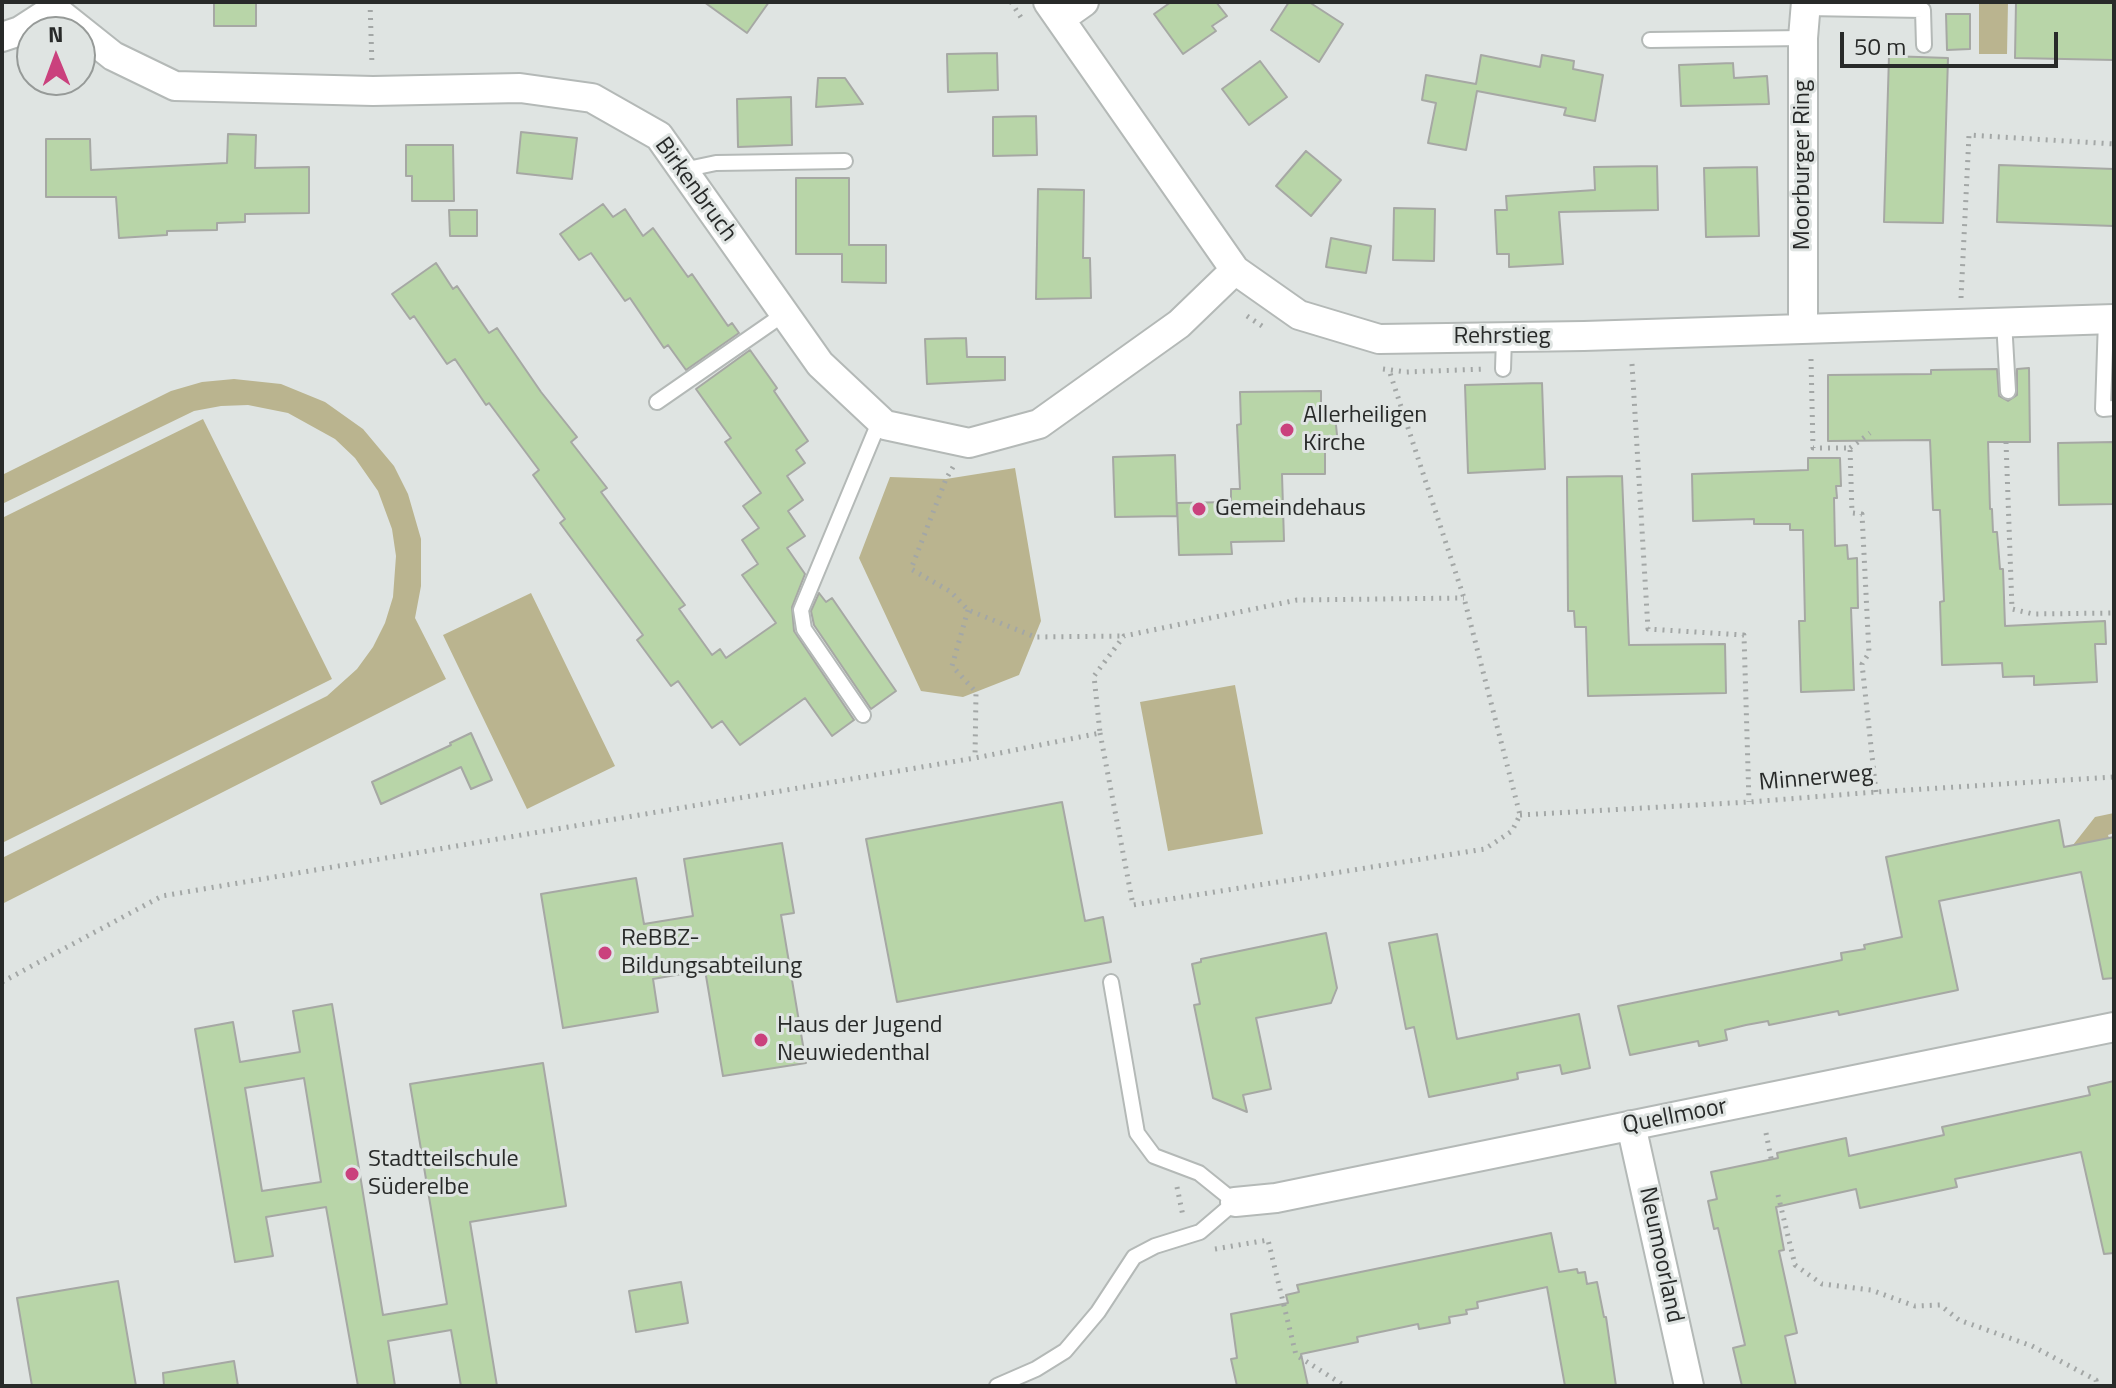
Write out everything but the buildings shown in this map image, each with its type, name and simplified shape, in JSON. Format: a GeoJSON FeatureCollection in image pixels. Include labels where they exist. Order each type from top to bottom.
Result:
{"type":"FeatureCollection","features":[{"type":"Feature","properties":{"kind":"street"},"geometry":{"type":"LineString","coordinates":[[1054,10],[1084,2]]}},
{"type":"Feature","properties":{"kind":"street","name":"Moorburger Ring"},"geometry":{"type":"LineString","coordinates":[[1803,328],[1803,38],[1806,5]]}},
{"type":"Feature","properties":{"kind":"street","name":"Birkenbruch"},"geometry":{"type":"LineString","coordinates":[[53,6],[113,56],[175,86],[373,91],[520,88],[592,98],[659,136],[820,364],[885,425],[969,443],[1039,424],[1179,324],[1235,270]]}},
{"type":"Feature","properties":{"kind":"street"},"geometry":{"type":"LineString","coordinates":[[2,37],[20,31],[53,6]]}},
{"type":"Feature","properties":{"kind":"street","name":"Rehrstieg"},"geometry":{"type":"LineString","coordinates":[[1054,10],[1235,270],[1299,315],[1379,339],[2110,319]]}},
{"type":"Feature","properties":{"kind":"street","name":"Quellmoor"},"geometry":{"type":"LineString","coordinates":[[1235,1202],[1276,1198],[2114,1027]]}},
{"type":"Feature","properties":{"kind":"street","name":"Neumoorland"},"geometry":{"type":"LineString","coordinates":[[1631,1125],[1689,1386]]}},
{"type":"Feature","properties":{"kind":"lane"},"geometry":{"type":"LineString","coordinates":[[1806,5],[1923,10],[1924,45]]}},
{"type":"Feature","properties":{"kind":"lane"},"geometry":{"type":"LineString","coordinates":[[1650,40],[1803,38]]}},
{"type":"Feature","properties":{"kind":"lane"},"geometry":{"type":"LineString","coordinates":[[683,170],[716,163],[845,161]]}},
{"type":"Feature","properties":{"kind":"lane"},"geometry":{"type":"LineString","coordinates":[[657,402],[784,314]]}},
{"type":"Feature","properties":{"kind":"lane"},"geometry":{"type":"LineString","coordinates":[[2110,319],[2109,391],[2103,409],[2114,408]]}},
{"type":"Feature","properties":{"kind":"lane"},"geometry":{"type":"LineString","coordinates":[[2004,321],[2008,391]]}},
{"type":"Feature","properties":{"kind":"lane"},"geometry":{"type":"LineString","coordinates":[[1503,369],[1504,337]]}},
{"type":"Feature","properties":{"kind":"lane"},"geometry":{"type":"LineString","coordinates":[[863,715],[804,629],[801,610],[880,420]]}},
{"type":"Feature","properties":{"kind":"lane"},"geometry":{"type":"LineString","coordinates":[[997,1386],[1036,1369],[1065,1351],[1098,1312],[1134,1257],[1155,1246],[1200,1232],[1235,1202],[1199,1173],[1154,1156],[1137,1133],[1111,982]]}},
{"type":"Feature","properties":{"kind":"path"},"geometry":{"type":"LineString","coordinates":[[370,2],[373,91]]}},
{"type":"Feature","properties":{"kind":"path"},"geometry":{"type":"LineString","coordinates":[[1011,2],[1025,24]]}},
{"type":"Feature","properties":{"kind":"path"},"geometry":{"type":"LineString","coordinates":[[1959,323],[1969,135],[2114,144]]}},
{"type":"Feature","properties":{"kind":"path"},"geometry":{"type":"LineString","coordinates":[[1214,291],[1269,330]]}},
{"type":"Feature","properties":{"kind":"path"},"geometry":{"type":"LineString","coordinates":[[1798,359],[1826,359]]}},
{"type":"Feature","properties":{"kind":"path"},"geometry":{"type":"LineString","coordinates":[[1811,359],[1813,448],[1850,448],[1870,433]]}},
{"type":"Feature","properties":{"kind":"path"},"geometry":{"type":"LineString","coordinates":[[1616,365],[1632,364],[1648,629],[1744,635],[1749,802]]}},
{"type":"Feature","properties":{"kind":"path"},"geometry":{"type":"LineString","coordinates":[[1377,368],[1503,369]]}},
{"type":"Feature","properties":{"kind":"path"},"geometry":{"type":"LineString","coordinates":[[1124,636],[1094,676],[1100,733],[1133,905],[1485,849],[1512,831],[1520,815],[1464,598],[1389,370]]}},
{"type":"Feature","properties":{"kind":"path"},"geometry":{"type":"LineString","coordinates":[[2006,442],[2012,609],[2033,614],[2114,613]]}},
{"type":"Feature","properties":{"kind":"path"},"geometry":{"type":"LineString","coordinates":[[969,443],[946,479],[911,569],[951,592],[968,610],[1035,637],[1124,636],[1297,600],[1464,598]]}},
{"type":"Feature","properties":{"kind":"path"},"geometry":{"type":"LineString","coordinates":[[1850,448],[1852,513],[1862,514],[1869,653],[1862,664],[1876,792]]}},
{"type":"Feature","properties":{"kind":"path"},"geometry":{"type":"LineString","coordinates":[[968,610],[952,666],[976,692],[975,758]]}},
{"type":"Feature","properties":{"kind":"path"},"geometry":{"type":"LineString","coordinates":[[2,982],[162,896],[975,758],[1100,733]]}},
{"type":"Feature","properties":{"kind":"path","name":"Minnerweg"},"geometry":{"type":"LineString","coordinates":[[1520,815],[2114,777]]}},
{"type":"Feature","properties":{"kind":"path"},"geometry":{"type":"LineString","coordinates":[[1766,1133],[1772,1163]]}},
{"type":"Feature","properties":{"kind":"path"},"geometry":{"type":"LineString","coordinates":[[1778,1195],[1795,1265],[1822,1284],[1871,1290],[1915,1306],[1940,1305],[1959,1320],[2032,1346],[2096,1380],[2097,1386]]}},
{"type":"Feature","properties":{"kind":"path"},"geometry":{"type":"LineString","coordinates":[[1268,1240],[1296,1355],[1345,1386]]}},
{"type":"Feature","properties":{"kind":"shaded area"},"geometry":{"type":"Polygon","coordinates":[[[1979,2],[2008,2],[2007,54],[1979,54],[1979,2]]]}},
{"type":"Feature","properties":{"kind":"shaded area"},"geometry":{"type":"Polygon","coordinates":[[[234,379],[281,384],[325,402],[363,429],[394,466],[408,494],[421,539],[421,586],[415,618],[446,679],[2,904],[2,858],[327,696],[357,669],[385,623],[393,597],[396,556],[392,529],[378,491],[355,458],[335,439],[288,413],[248,405],[194,411],[2,504],[2,475],[171,391],[202,382],[234,379]]]}},
{"type":"Feature","properties":{"kind":"shaded area"},"geometry":{"type":"Polygon","coordinates":[[[203,419],[332,679],[2,843],[2,518],[203,419]]]}},
{"type":"Feature","properties":{"kind":"shaded area"},"geometry":{"type":"Polygon","coordinates":[[[1015,468],[1041,621],[1019,675],[963,697],[921,691],[859,558],[890,477],[946,479],[1015,468]]]}},
{"type":"Feature","properties":{"kind":"shaded area"},"geometry":{"type":"Polygon","coordinates":[[[531,593],[615,766],[527,809],[443,635],[531,593]]]}},
{"type":"Feature","properties":{"kind":"shaded area"},"geometry":{"type":"Polygon","coordinates":[[[1235,685],[1263,834],[1168,851],[1140,702],[1235,685]]]}},
{"type":"Feature","properties":{"kind":"shaded area"},"geometry":{"type":"Polygon","coordinates":[[[2114,813],[2114,833],[2108,835],[2109,838],[2073,845],[2095,817],[2114,813]]]}},
{"type":"Feature","properties":{"kind":"place","name":"Allerheiligen Kirche"},"geometry":{"type":"Point","coordinates":[1287,430]}},
{"type":"Feature","properties":{"kind":"place","name":"Gemeindehaus"},"geometry":{"type":"Point","coordinates":[1199,509]}},
{"type":"Feature","properties":{"kind":"place","name":"ReBBZ- Bildungsabteilung"},"geometry":{"type":"Point","coordinates":[605,953]}},
{"type":"Feature","properties":{"kind":"place","name":"Haus der Jugend Neuwiedenthal"},"geometry":{"type":"Point","coordinates":[761,1040]}},
{"type":"Feature","properties":{"kind":"place","name":"Stadtteilschule Süderelbe"},"geometry":{"type":"Point","coordinates":[352,1174]}}]}
